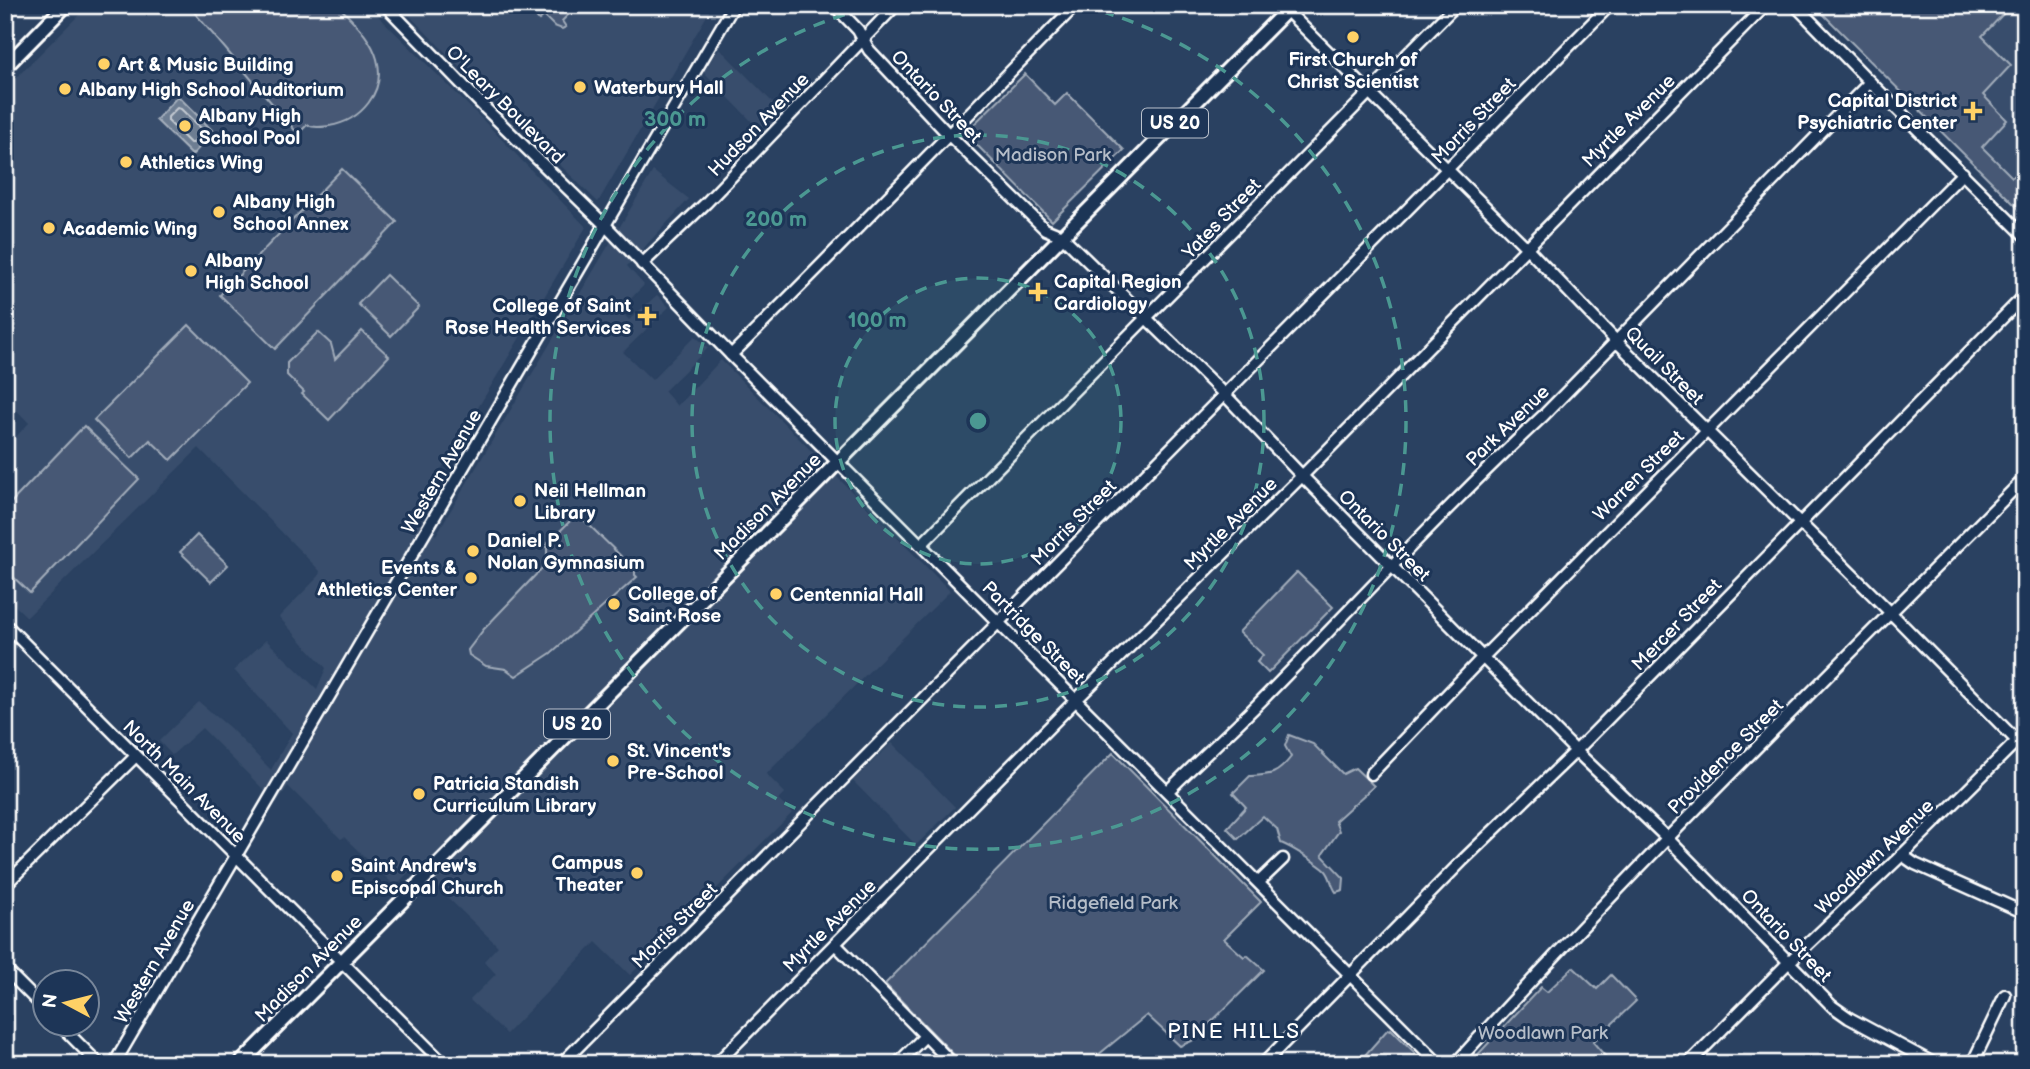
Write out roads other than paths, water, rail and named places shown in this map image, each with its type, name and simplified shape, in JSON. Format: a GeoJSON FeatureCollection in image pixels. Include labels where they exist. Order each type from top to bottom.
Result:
{"type":"FeatureCollection","features":[{"type":"Feature","properties":{"kind":"main road"},"geometry":{"type":"LineString","coordinates":[[5,67],[66,5]]}},
{"type":"Feature","properties":{"kind":"main road","name":"Madison Avenue"},"geometry":{"type":"LineString","coordinates":[[240,1064],[1287,7]]}},
{"type":"Feature","properties":{"kind":"street","name":"O'Leary Boulevard"},"geometry":{"type":"LineString","coordinates":[[385,5],[487,110],[605,225]]}},
{"type":"Feature","properties":{"kind":"street","name":"Western Avenue"},"geometry":{"type":"LineString","coordinates":[[114,1064],[734,5]]}},
{"type":"Feature","properties":{"kind":"street","name":"Ontario Street"},"geometry":{"type":"LineString","coordinates":[[834,5],[858,30],[869,50],[948,134],[1045,229],[1062,236],[1148,318],[1302,476],[1576,751],[1668,839],[1832,1006],[1849,1018],[1935,1064]]}},
{"type":"Feature","properties":{"kind":"street","name":"Hudson Avenue"},"geometry":{"type":"LineString","coordinates":[[642,264],[706,203],[896,5]]}},
{"type":"Feature","properties":{"kind":"street"},"geometry":{"type":"LineString","coordinates":[[732,355],[870,218],[948,134],[1076,5]]}},
{"type":"Feature","properties":{"kind":"street","name":"Yates Street"},"geometry":{"type":"LineString","coordinates":[[921,545],[1456,5]]}},
{"type":"Feature","properties":{"kind":"street","name":"Morris Street"},"geometry":{"type":"LineString","coordinates":[[561,1064],[1610,5]]}},
{"type":"Feature","properties":{"kind":"street","name":"Myrtle Avenue"},"geometry":{"type":"LineString","coordinates":[[716,1064],[1302,476],[1766,5]]}},
{"type":"Feature","properties":{"kind":"street"},"geometry":{"type":"LineString","coordinates":[[1796,5],[2025,236]]}},
{"type":"Feature","properties":{"kind":"street","name":"Quail Street"},"geometry":{"type":"LineString","coordinates":[[1287,7],[1616,341],[2025,749]]}},
{"type":"Feature","properties":{"kind":"street","name":"Park Avenue"},"geometry":{"type":"LineString","coordinates":[[1168,791],[1256,706],[1495,460],[1544,415],[1870,82]]}},
{"type":"Feature","properties":{"kind":"street","name":"Warren Street"},"geometry":{"type":"LineString","coordinates":[[1371,774],[1483,657],[1963,173]]}},
{"type":"Feature","properties":{"kind":"street","name":"Partridge Street"},"geometry":{"type":"LineString","coordinates":[[605,225],[1439,1064]]}},
{"type":"Feature","properties":{"kind":"street","name":"Mercer Street"},"geometry":{"type":"LineString","coordinates":[[1263,1064],[2025,295]]}},
{"type":"Feature","properties":{"kind":"street","name":"Providence Street"},"geometry":{"type":"LineString","coordinates":[[1455,1064],[1668,839],[2025,478]]}},
{"type":"Feature","properties":{"kind":"street","name":"North Main Avenue"},"geometry":{"type":"LineString","coordinates":[[5,624],[444,1064]]}},
{"type":"Feature","properties":{"kind":"street","name":"Woodlawn Avenue"},"geometry":{"type":"LineString","coordinates":[[1688,1064],[2025,733]]}},
{"type":"Feature","properties":{"kind":"street"},"geometry":{"type":"LineString","coordinates":[[5,886],[136,756]]}},
{"type":"Feature","properties":{"kind":"street"},"geometry":{"type":"LineString","coordinates":[[1902,855],[1915,864],[2025,913]]}},
{"type":"Feature","properties":{"kind":"street"},"geometry":{"type":"LineString","coordinates":[[1259,883],[1283,859]]}},
{"type":"Feature","properties":{"kind":"street"},"geometry":{"type":"LineString","coordinates":[[835,944],[953,1064]]}},
{"type":"Feature","properties":{"kind":"street"},"geometry":{"type":"LineString","coordinates":[[5,969],[32,996]]}},
{"type":"Feature","properties":{"kind":"street"},"geometry":{"type":"LineString","coordinates":[[1972,1064],[2005,995]]}},
{"type":"Feature","properties":{"kind":"street"},"geometry":{"type":"LineString","coordinates":[[897,1064],[925,1036]]}},
{"type":"Feature","properties":{"kind":"street"},"geometry":{"type":"LineString","coordinates":[[73,1038],[99,1064]]}},
{"type":"Feature","properties":{"kind":"water","name":"Albany High School Pool"},"geometry":{"type":"Polygon","coordinates":[[[178,96],[214,132],[192,155],[156,120],[178,96]]]}},
{"type":"Feature","properties":{"kind":"place","name":"First Church of Christ Scientist"},"geometry":{"type":"Point","coordinates":[1353,37]}},
{"type":"Feature","properties":{"kind":"place","name":"Art & Music Building"},"geometry":{"type":"Point","coordinates":[104,64]}},
{"type":"Feature","properties":{"kind":"place","name":"Waterbury Hall"},"geometry":{"type":"Point","coordinates":[580,87]}},
{"type":"Feature","properties":{"kind":"place","name":"Albany High School Auditorium"},"geometry":{"type":"Point","coordinates":[65,89]}},
{"type":"Feature","properties":{"kind":"place","name":"Capital District Psychiatric Center"},"geometry":{"type":"Point","coordinates":[1973,111]}},
{"type":"Feature","properties":{"kind":"place","name":"Albany High School Pool"},"geometry":{"type":"Point","coordinates":[185,126]}},
{"type":"Feature","properties":{"kind":"place","name":"Athletics Wing"},"geometry":{"type":"Point","coordinates":[126,162]}},
{"type":"Feature","properties":{"kind":"place","name":"Albany High School Annex"},"geometry":{"type":"Point","coordinates":[219,212]}},
{"type":"Feature","properties":{"kind":"place","name":"Academic Wing"},"geometry":{"type":"Point","coordinates":[49,228]}},
{"type":"Feature","properties":{"kind":"place","name":"Albany High School"},"geometry":{"type":"Point","coordinates":[191,271]}},
{"type":"Feature","properties":{"kind":"place","name":"Capital Region Cardiology"},"geometry":{"type":"Point","coordinates":[1038,292]}},
{"type":"Feature","properties":{"kind":"place","name":"College of Saint Rose Health Services"},"geometry":{"type":"Point","coordinates":[647,316]}},
{"type":"Feature","properties":{"kind":"place","name":"Neil Hellman Library"},"geometry":{"type":"Point","coordinates":[520,501]}},
{"type":"Feature","properties":{"kind":"place","name":"Daniel P. Nolan Gymnasium"},"geometry":{"type":"Point","coordinates":[473,551]}},
{"type":"Feature","properties":{"kind":"place","name":"Events & Athletics Center"},"geometry":{"type":"Point","coordinates":[471,578]}},
{"type":"Feature","properties":{"kind":"place","name":"Centennial Hall"},"geometry":{"type":"Point","coordinates":[776,594]}},
{"type":"Feature","properties":{"kind":"place","name":"College of Saint Rose"},"geometry":{"type":"Point","coordinates":[614,604]}},
{"type":"Feature","properties":{"kind":"place","name":"St. Vincent's Pre-School"},"geometry":{"type":"Point","coordinates":[613,761]}},
{"type":"Feature","properties":{"kind":"place","name":"Patricia Standish Curriculum Library"},"geometry":{"type":"Point","coordinates":[419,794]}},
{"type":"Feature","properties":{"kind":"place","name":"Campus Theater"},"geometry":{"type":"Point","coordinates":[637,873]}},
{"type":"Feature","properties":{"kind":"place","name":"Saint Andrew's Episcopal Church"},"geometry":{"type":"Point","coordinates":[337,876]}},
{"type":"Feature","properties":{"kind":"district","name":"PINE HILLS"},"geometry":{"type":"Point","coordinates":[1234,1031]}},
{"type":"Feature","properties":{"kind":"park label","name":"Madison Park"},"geometry":{"type":"Point","coordinates":[1053,154]}},
{"type":"Feature","properties":{"kind":"park label","name":"Ridgefield Park"},"geometry":{"type":"Point","coordinates":[1113,902]}},
{"type":"Feature","properties":{"kind":"park label","name":"Woodlawn Park"},"geometry":{"type":"Point","coordinates":[1543,1032]}}]}
